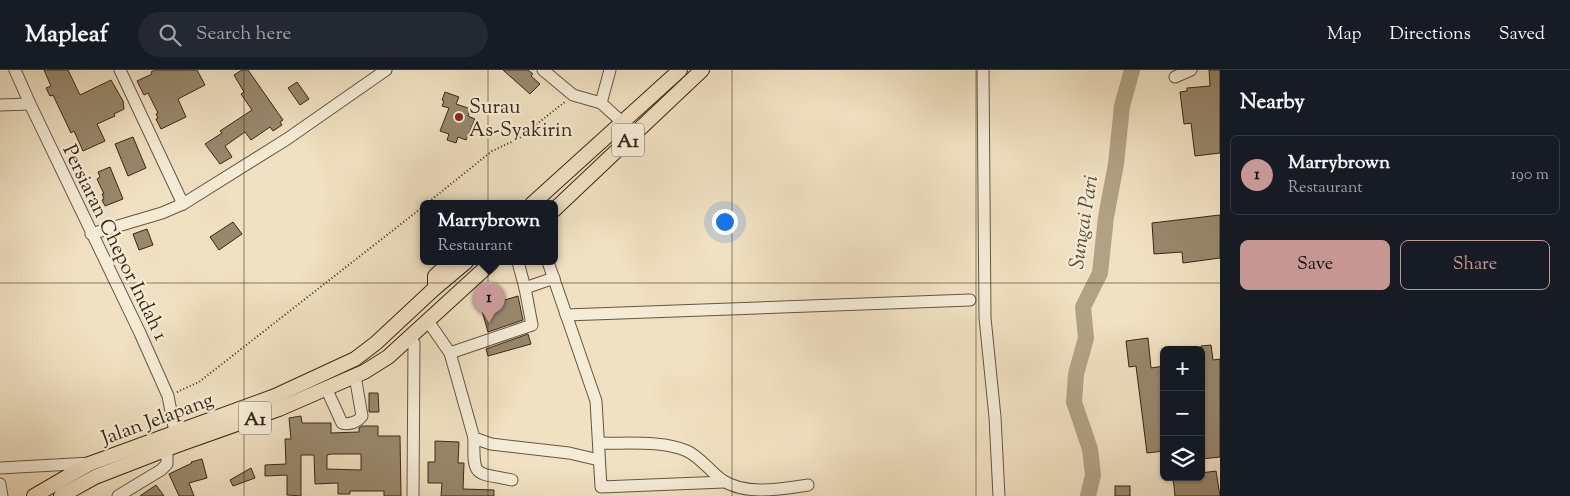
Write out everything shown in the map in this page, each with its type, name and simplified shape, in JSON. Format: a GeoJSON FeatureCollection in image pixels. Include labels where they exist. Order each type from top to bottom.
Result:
{"type":"FeatureCollection","features":[{"type":"Feature","properties":{"kind":"main road","name":"A1"},"geometry":{"type":"LineString","coordinates":[[537,200],[680,70]]}},
{"type":"Feature","properties":{"kind":"main road","name":"A1"},"geometry":{"type":"LineString","coordinates":[[558,207],[702,70]]}},
{"type":"Feature","properties":{"kind":"main road"},"geometry":{"type":"LineString","coordinates":[[435,288],[435,276],[447,265]]}},
{"type":"Feature","properties":{"kind":"main road","name":"Jalan Jelapang"},"geometry":{"type":"LineString","coordinates":[[34,496],[92,463],[275,396],[355,359],[376,343],[462,265]]}},
{"type":"Feature","properties":{"kind":"main road","name":"Jalan Jelapang"},"geometry":{"type":"LineString","coordinates":[[61,496],[95,477],[279,409],[355,376],[388,357],[432,321],[489,265]]}},
{"type":"Feature","properties":{"kind":"main road"},"geometry":{"type":"LineString","coordinates":[[388,357],[414,343],[432,321],[432,305],[422,300]]}},
{"type":"Feature","properties":{"kind":"street","name":"Persiaran Chepor Indah 1"},"geometry":{"type":"LineString","coordinates":[[15,70],[168,396],[175,432]]}},
{"type":"Feature","properties":{"kind":"street"},"geometry":{"type":"LineString","coordinates":[[120,70],[183,204]]}},
{"type":"Feature","properties":{"kind":"street"},"geometry":{"type":"LineString","coordinates":[[91,234],[162,213],[183,204],[287,139],[386,70]]}},
{"type":"Feature","properties":{"kind":"street"},"geometry":{"type":"LineString","coordinates":[[543,70],[573,95],[601,103],[623,123]]}},
{"type":"Feature","properties":{"kind":"street"},"geometry":{"type":"LineString","coordinates":[[601,103],[610,70]]}},
{"type":"Feature","properties":{"kind":"street"},"geometry":{"type":"LineString","coordinates":[[983,70],[985,318],[995,417],[998,496]]}},
{"type":"Feature","properties":{"kind":"street"},"geometry":{"type":"LineString","coordinates":[[1175,77],[1191,70]]}},
{"type":"Feature","properties":{"kind":"street"},"geometry":{"type":"LineString","coordinates":[[0,105],[30,104]]}},
{"type":"Feature","properties":{"kind":"street"},"geometry":{"type":"LineString","coordinates":[[450,353],[532,325],[519,265]]}},
{"type":"Feature","properties":{"kind":"street"},"geometry":{"type":"LineString","coordinates":[[549,265],[596,401],[601,487],[620,492],[724,482]]}},
{"type":"Feature","properties":{"kind":"street"},"geometry":{"type":"LineString","coordinates":[[525,288],[554,278]]}},
{"type":"Feature","properties":{"kind":"street"},"geometry":{"type":"LineString","coordinates":[[566,315],[970,300]]}},
{"type":"Feature","properties":{"kind":"street"},"geometry":{"type":"LineString","coordinates":[[432,321],[450,353],[474,438],[474,463],[476,469],[480,473],[512,480]]}},
{"type":"Feature","properties":{"kind":"street"},"geometry":{"type":"LineString","coordinates":[[412,496],[414,343]]}},
{"type":"Feature","properties":{"kind":"street"},"geometry":{"type":"LineString","coordinates":[[326,388],[342,423],[347,425],[360,420],[362,416],[355,376]]}},
{"type":"Feature","properties":{"kind":"street"},"geometry":{"type":"LineString","coordinates":[[474,438],[491,444],[569,453],[599,460]]}},
{"type":"Feature","properties":{"kind":"street"},"geometry":{"type":"LineString","coordinates":[[599,443],[666,444],[688,451],[724,482],[742,489],[766,491],[808,485]]}},
{"type":"Feature","properties":{"kind":"street"},"geometry":{"type":"LineString","coordinates":[[118,496],[161,470],[167,464],[167,449]]}},
{"type":"Feature","properties":{"kind":"street"},"geometry":{"type":"LineString","coordinates":[[0,468],[92,463]]}},
{"type":"Feature","properties":{"kind":"street"},"geometry":{"type":"LineString","coordinates":[[0,484],[2,496]]}},
{"type":"Feature","properties":{"kind":"path"},"geometry":{"type":"LineString","coordinates":[[431,200],[492,151],[518,139],[573,95]]}},
{"type":"Feature","properties":{"kind":"path"},"geometry":{"type":"LineString","coordinates":[[168,396],[199,382],[420,209]]}},
{"type":"Feature","properties":{"kind":"building"},"geometry":{"type":"Polygon","coordinates":[[[44,70],[68,70],[80,95],[111,80],[123,101],[124,109],[114,114],[115,116],[97,124],[105,141],[83,151],[74,131],[71,133],[53,95],[50,96],[46,88],[51,86],[44,70]]]}},
{"type":"Feature","properties":{"kind":"building"},"geometry":{"type":"Polygon","coordinates":[[[155,70],[197,70],[205,85],[178,99],[186,117],[161,129],[156,119],[158,118],[156,114],[158,113],[148,93],[144,95],[137,81],[152,74],[151,72],[155,70]]]}},
{"type":"Feature","properties":{"kind":"building"},"geometry":{"type":"Polygon","coordinates":[[[242,70],[248,70],[283,120],[280,122],[282,125],[273,131],[270,127],[251,140],[245,132],[225,146],[232,157],[220,164],[205,144],[222,133],[220,131],[252,110],[241,94],[244,92],[234,75],[242,70]]]}},
{"type":"Feature","properties":{"kind":"building"},"geometry":{"type":"Polygon","coordinates":[[[503,70],[528,70],[533,74],[531,76],[540,84],[530,94],[503,70]]]}},
{"type":"Feature","properties":{"kind":"building"},"geometry":{"type":"Polygon","coordinates":[[[1209,70],[1220,70],[1220,153],[1195,156],[1191,123],[1184,124],[1180,92],[1187,91],[1187,88],[1210,86],[1209,70]]]}},
{"type":"Feature","properties":{"kind":"building"},"geometry":{"type":"Polygon","coordinates":[[[297,82],[309,99],[300,105],[288,88],[297,82]]]}},
{"type":"Feature","properties":{"kind":"building","name":"Surau As-Syakirin"},"geometry":{"type":"Polygon","coordinates":[[[445,92],[459,97],[456,104],[471,109],[468,116],[475,119],[466,140],[458,137],[456,143],[447,140],[449,134],[440,131],[449,108],[442,106],[445,92]]]}},
{"type":"Feature","properties":{"kind":"building"},"geometry":{"type":"Polygon","coordinates":[[[133,137],[146,168],[128,176],[115,144],[133,137]]]}},
{"type":"Feature","properties":{"kind":"building"},"geometry":{"type":"Polygon","coordinates":[[[110,167],[123,199],[105,206],[102,200],[104,199],[102,194],[104,194],[97,179],[100,177],[98,172],[110,167]]]}},
{"type":"Feature","properties":{"kind":"building"},"geometry":{"type":"Polygon","coordinates":[[[1220,215],[1220,258],[1183,263],[1182,252],[1154,254],[1152,223],[1220,215]]]}},
{"type":"Feature","properties":{"kind":"building"},"geometry":{"type":"Polygon","coordinates":[[[233,222],[242,234],[219,250],[210,237],[233,222]]]}},
{"type":"Feature","properties":{"kind":"building"},"geometry":{"type":"Polygon","coordinates":[[[147,229],[153,245],[139,250],[133,234],[147,229]]]}},
{"type":"Feature","properties":{"kind":"building"},"geometry":{"type":"Polygon","coordinates":[[[518,296],[523,320],[488,332],[481,307],[518,296]]]}},
{"type":"Feature","properties":{"kind":"building"},"geometry":{"type":"Polygon","coordinates":[[[528,334],[531,344],[488,356],[486,349],[528,334]]]}},
{"type":"Feature","properties":{"kind":"building"},"geometry":{"type":"Polygon","coordinates":[[[1148,338],[1151,368],[1160,367],[1160,451],[1147,453],[1136,366],[1129,367],[1126,341],[1148,338]]]}},
{"type":"Feature","properties":{"kind":"building"},"geometry":{"type":"Polygon","coordinates":[[[1211,345],[1213,360],[1220,359],[1220,457],[1205,459],[1205,346],[1201,346],[1211,345]]]}},
{"type":"Feature","properties":{"kind":"building"},"geometry":{"type":"Polygon","coordinates":[[[369,393],[378,393],[379,412],[369,412],[369,393]]]}},
{"type":"Feature","properties":{"kind":"building"},"geometry":{"type":"Polygon","coordinates":[[[301,416],[302,423],[331,423],[331,433],[359,432],[359,428],[362,426],[378,426],[378,436],[400,436],[401,496],[384,496],[384,491],[350,491],[350,494],[338,494],[338,483],[315,484],[314,455],[301,455],[301,496],[287,495],[287,475],[265,476],[265,465],[286,464],[285,439],[291,439],[289,418],[301,416]],[[361,454],[327,455],[327,469],[361,470],[361,454]]]}},
{"type":"Feature","properties":{"kind":"building"},"geometry":{"type":"Polygon","coordinates":[[[435,441],[459,442],[458,463],[464,463],[463,489],[494,490],[494,496],[441,496],[442,483],[428,483],[428,462],[435,462],[435,441]]]}},
{"type":"Feature","properties":{"kind":"building"},"geometry":{"type":"Polygon","coordinates":[[[202,459],[207,478],[189,483],[194,496],[179,496],[169,474],[191,462],[202,459]]]}},
{"type":"Feature","properties":{"kind":"building"},"geometry":{"type":"Polygon","coordinates":[[[251,468],[255,478],[233,486],[230,480],[251,468]]]}},
{"type":"Feature","properties":{"kind":"building"},"geometry":{"type":"Polygon","coordinates":[[[1216,471],[1220,496],[1175,496],[1173,481],[1205,481],[1205,472],[1216,471]]]}},
{"type":"Feature","properties":{"kind":"building"},"geometry":{"type":"Polygon","coordinates":[[[156,485],[164,496],[140,496],[156,485]]]}},
{"type":"Feature","properties":{"kind":"building"},"geometry":{"type":"Polygon","coordinates":[[[1115,486],[1130,486],[1130,496],[1115,496],[1115,486]]]}},
{"type":"Feature","properties":{"kind":"waterway","name":"Sungai Pari"},"geometry":{"type":"LineString","coordinates":[[1088,496],[1093,475],[1090,449],[1074,402],[1076,374],[1086,338],[1083,307],[1100,273],[1106,217],[1116,164],[1122,106],[1132,70]]}},
{"type":"Feature","properties":{"kind":"place","name":"Surau As-Syakirin"},"geometry":{"type":"Point","coordinates":[459,117]}},
{"type":"Feature","properties":{"kind":"place","name":"Marrybrown"},"geometry":{"type":"Point","coordinates":[489,323]}}]}
